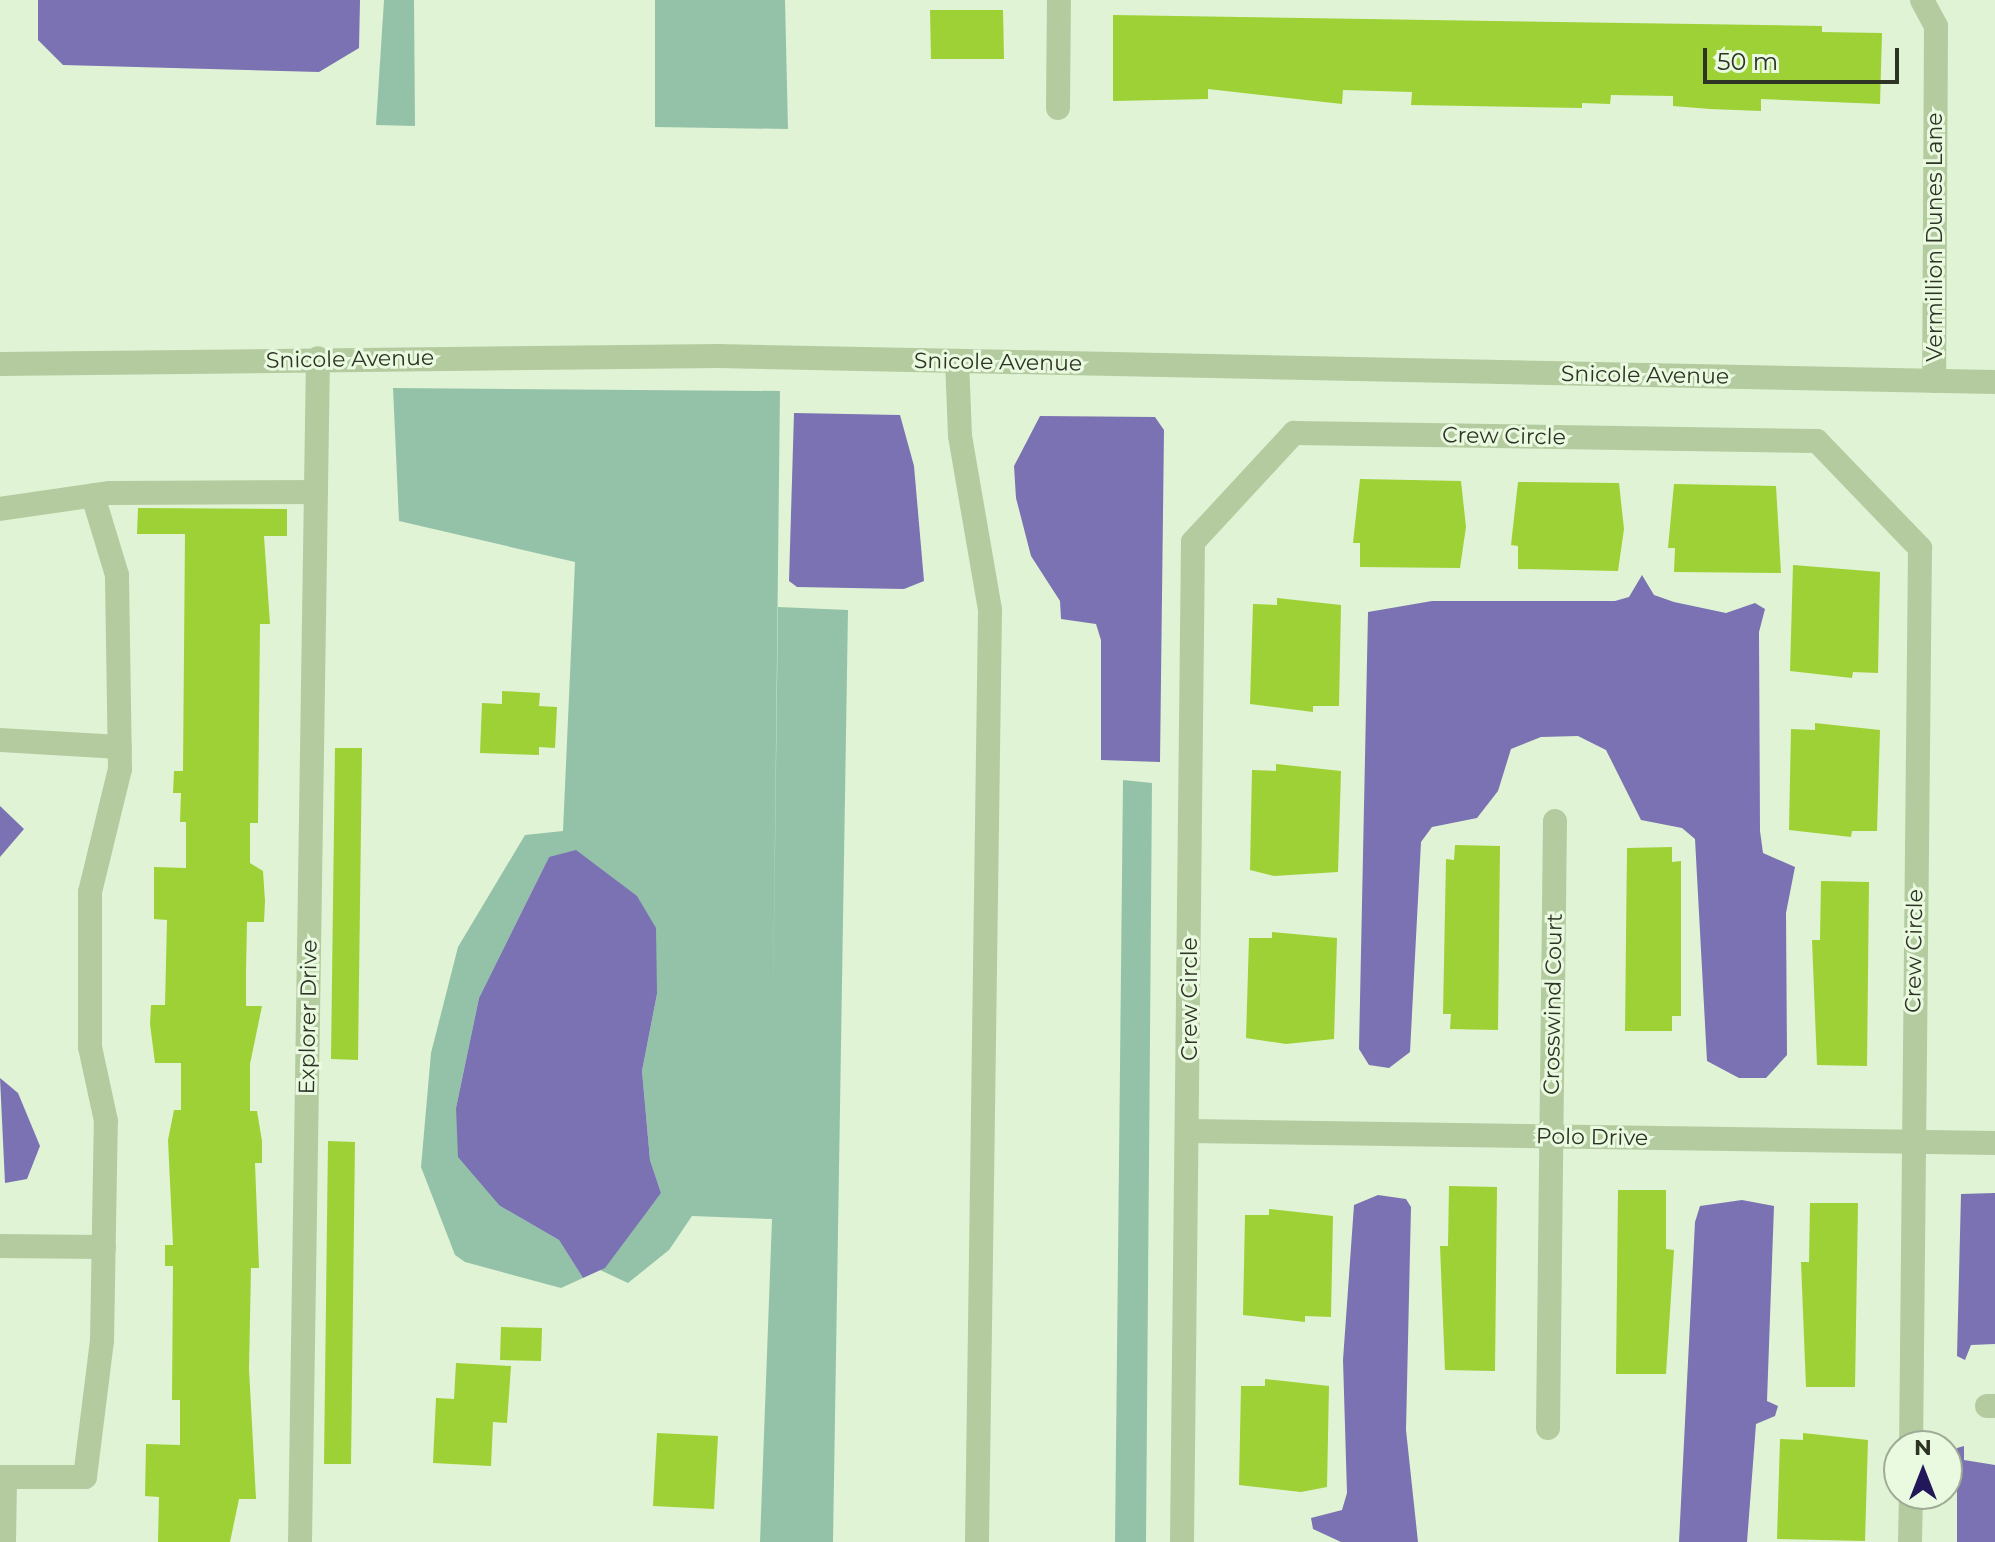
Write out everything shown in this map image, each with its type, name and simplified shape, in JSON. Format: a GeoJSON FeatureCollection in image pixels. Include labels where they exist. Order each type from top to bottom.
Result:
{"type":"FeatureCollection","features":[{"type":"Feature","properties":{"kind":"street"},"geometry":{"type":"LineString","coordinates":[[1058,108],[1059,0]]}},
{"type":"Feature","properties":{"kind":"street","name":"Vermillion Dunes Lane"},"geometry":{"type":"LineString","coordinates":[[1922,0],[1936,26],[1934,381]]}},
{"type":"Feature","properties":{"kind":"street","name":"Snicole Avenue"},"geometry":{"type":"LineString","coordinates":[[0,364],[318,358],[957,361],[1995,382]]}},
{"type":"Feature","properties":{"kind":"street","name":"Explorer Drive"},"geometry":{"type":"LineString","coordinates":[[300,1542],[318,358]]}},
{"type":"Feature","properties":{"kind":"street"},"geometry":{"type":"LineString","coordinates":[[957,361],[962,451],[990,610],[977,1542]]}},
{"type":"Feature","properties":{"kind":"street","name":"Crew Circle"},"geometry":{"type":"LineString","coordinates":[[1182,1542],[1189,1131],[1193,542],[1294,433],[1817,441],[1920,548],[1911,1140],[1911,1430]]}},
{"type":"Feature","properties":{"kind":"street"},"geometry":{"type":"LineString","coordinates":[[0,509],[93,496],[316,492]]}},
{"type":"Feature","properties":{"kind":"street"},"geometry":{"type":"LineString","coordinates":[[4,1542],[2,1477],[85,1477],[102,1341],[106,1121],[90,1047],[90,892],[120,747],[117,575],[93,496]]}},
{"type":"Feature","properties":{"kind":"street"},"geometry":{"type":"LineString","coordinates":[[0,740],[120,747]]}},
{"type":"Feature","properties":{"kind":"street","name":"Crosswind Court"},"geometry":{"type":"LineString","coordinates":[[1548,1428],[1555,821]]}},
{"type":"Feature","properties":{"kind":"street","name":"Polo Drive"},"geometry":{"type":"LineString","coordinates":[[1189,1131],[1995,1143]]}},
{"type":"Feature","properties":{"kind":"street"},"geometry":{"type":"LineString","coordinates":[[0,1246],[104,1247]]}},
{"type":"Feature","properties":{"kind":"street"},"geometry":{"type":"LineString","coordinates":[[1910,1542],[1911,1510]]}},
{"type":"Feature","properties":{"kind":"green space"},"geometry":{"type":"Polygon","coordinates":[[[384,0],[414,0],[415,126],[376,125],[384,0]]]}},
{"type":"Feature","properties":{"kind":"green space"},"geometry":{"type":"Polygon","coordinates":[[[655,0],[785,0],[788,129],[655,127],[655,0]]]}},
{"type":"Feature","properties":{"kind":"green space"},"geometry":{"type":"Polygon","coordinates":[[[393,388],[780,391],[773,1009],[778,607],[848,610],[833,1542],[760,1542],[772,1219],[692,1216],[669,1250],[628,1283],[600,1270],[661,1193],[650,1160],[642,1071],[657,994],[549,857],[479,998],[456,1108],[500,1206],[559,1240],[583,1278],[561,1288],[465,1262],[455,1255],[421,1167],[431,1053],[458,947],[525,835],[563,831],[575,562],[399,521],[393,388]]]}},
{"type":"Feature","properties":{"kind":"green space"},"geometry":{"type":"Polygon","coordinates":[[[1123,780],[1152,783],[1146,1542],[1115,1542],[1123,780]]]}},
{"type":"Feature","properties":{"kind":"shaded area"},"geometry":{"type":"Polygon","coordinates":[[[38,0],[360,0],[359,48],[319,72],[63,65],[38,40],[38,0]]]}},
{"type":"Feature","properties":{"kind":"shaded area"},"geometry":{"type":"Polygon","coordinates":[[[794,413],[900,415],[914,466],[924,581],[904,589],[797,587],[789,581],[794,413]]]}},
{"type":"Feature","properties":{"kind":"shaded area"},"geometry":{"type":"Polygon","coordinates":[[[1040,416],[1155,417],[1164,430],[1160,762],[1101,760],[1101,640],[1096,624],[1061,619],[1060,601],[1031,556],[1016,498],[1014,466],[1040,416]]]}},
{"type":"Feature","properties":{"kind":"shaded area"},"geometry":{"type":"Polygon","coordinates":[[[1642,575],[1654,595],[1674,602],[1726,613],[1755,603],[1765,609],[1759,632],[1760,831],[1763,853],[1795,867],[1786,913],[1787,1055],[1766,1078],[1739,1078],[1707,1061],[1695,839],[1682,828],[1641,820],[1606,750],[1578,736],[1541,737],[1511,749],[1498,791],[1477,818],[1432,827],[1421,842],[1410,1052],[1389,1068],[1369,1065],[1359,1049],[1368,612],[1432,601],[1615,601],[1629,597],[1642,575]]]}},
{"type":"Feature","properties":{"kind":"shaded area"},"geometry":{"type":"Polygon","coordinates":[[[0,806],[24,829],[0,857],[0,806]]]}},
{"type":"Feature","properties":{"kind":"shaded area"},"geometry":{"type":"Polygon","coordinates":[[[576,850],[637,896],[656,928],[657,994],[642,1071],[650,1160],[661,1193],[605,1268],[583,1278],[559,1240],[500,1206],[458,1157],[456,1108],[479,998],[549,857],[576,850]]]}},
{"type":"Feature","properties":{"kind":"shaded area"},"geometry":{"type":"Polygon","coordinates":[[[0,1078],[18,1093],[40,1146],[27,1179],[5,1183],[0,1078]]]}},
{"type":"Feature","properties":{"kind":"shaded area"},"geometry":{"type":"Polygon","coordinates":[[[1995,1193],[1995,1344],[1971,1345],[1965,1360],[1957,1356],[1961,1194],[1995,1193]]]}},
{"type":"Feature","properties":{"kind":"shaded area"},"geometry":{"type":"Polygon","coordinates":[[[1378,1195],[1406,1199],[1411,1207],[1406,1430],[1418,1542],[1341,1542],[1313,1529],[1311,1518],[1342,1510],[1347,1493],[1343,1360],[1354,1205],[1378,1195]]]}},
{"type":"Feature","properties":{"kind":"shaded area"},"geometry":{"type":"Polygon","coordinates":[[[1742,1200],[1774,1206],[1767,1401],[1778,1406],[1775,1416],[1756,1424],[1747,1542],[1679,1542],[1695,1222],[1700,1206],[1742,1200]]]}},
{"type":"Feature","properties":{"kind":"shaded area"},"geometry":{"type":"Polygon","coordinates":[[[1963,1446],[1964,1460],[1995,1465],[1995,1542],[1957,1542],[1957,1510],[1963,1510],[1963,1446]]]}},
{"type":"Feature","properties":{"kind":"building"},"geometry":{"type":"Polygon","coordinates":[[[930,10],[1003,10],[1004,59],[931,59],[930,10]]]}},
{"type":"Feature","properties":{"kind":"building"},"geometry":{"type":"Polygon","coordinates":[[[1113,15],[1822,26],[1822,32],[1882,33],[1880,104],[1761,99],[1761,111],[1673,106],[1673,96],[1611,95],[1610,104],[1582,103],[1582,108],[1411,105],[1412,92],[1343,90],[1342,104],[1208,89],[1208,99],[1113,101],[1113,15]]]}},
{"type":"Feature","properties":{"kind":"building"},"geometry":{"type":"Polygon","coordinates":[[[1360,479],[1461,481],[1466,527],[1460,568],[1360,567],[1360,543],[1353,543],[1360,479]]]}},
{"type":"Feature","properties":{"kind":"building"},"geometry":{"type":"Polygon","coordinates":[[[1518,482],[1619,483],[1624,529],[1618,571],[1518,569],[1518,546],[1511,545],[1518,482]]]}},
{"type":"Feature","properties":{"kind":"building"},"geometry":{"type":"Polygon","coordinates":[[[1674,484],[1776,486],[1781,573],[1674,572],[1675,548],[1668,548],[1674,484]]]}},
{"type":"Feature","properties":{"kind":"building"},"geometry":{"type":"Polygon","coordinates":[[[138,508],[287,509],[287,536],[264,536],[270,624],[260,624],[258,823],[250,823],[250,863],[263,871],[265,901],[264,922],[247,922],[246,971],[246,1006],[262,1006],[250,1064],[250,1111],[257,1111],[262,1141],[262,1163],[255,1163],[259,1268],[251,1268],[249,1369],[256,1499],[239,1499],[230,1542],[158,1542],[159,1497],[145,1496],[146,1444],[180,1445],[180,1400],[172,1400],[173,1266],[165,1266],[165,1245],[173,1245],[168,1140],[174,1110],[181,1110],[181,1063],[155,1063],[150,1024],[151,1005],[165,1005],[167,920],[154,919],[154,867],[186,868],[186,822],[180,822],[181,793],[173,793],[174,771],[183,771],[185,534],[137,534],[138,508]]]}},
{"type":"Feature","properties":{"kind":"building"},"geometry":{"type":"Polygon","coordinates":[[[1793,565],[1880,572],[1878,673],[1853,672],[1852,678],[1790,671],[1793,565]]]}},
{"type":"Feature","properties":{"kind":"building"},"geometry":{"type":"Polygon","coordinates":[[[1277,598],[1341,605],[1339,706],[1313,706],[1313,712],[1250,704],[1253,604],[1277,605],[1277,598]]]}},
{"type":"Feature","properties":{"kind":"building"},"geometry":{"type":"Polygon","coordinates":[[[502,691],[540,693],[539,706],[557,707],[555,748],[539,747],[539,755],[480,753],[482,703],[502,704],[502,691]]]}},
{"type":"Feature","properties":{"kind":"building"},"geometry":{"type":"Polygon","coordinates":[[[1815,723],[1880,730],[1877,831],[1852,831],[1851,837],[1789,830],[1791,729],[1815,730],[1815,723]]]}},
{"type":"Feature","properties":{"kind":"building"},"geometry":{"type":"Polygon","coordinates":[[[335,748],[362,748],[358,1060],[331,1059],[335,748]]]}},
{"type":"Feature","properties":{"kind":"building"},"geometry":{"type":"Polygon","coordinates":[[[1276,764],[1341,771],[1338,872],[1274,876],[1250,870],[1252,770],[1276,771],[1276,764]]]}},
{"type":"Feature","properties":{"kind":"building"},"geometry":{"type":"Polygon","coordinates":[[[1455,845],[1500,846],[1498,1030],[1450,1029],[1451,1014],[1443,1014],[1446,859],[1454,860],[1455,845]]]}},
{"type":"Feature","properties":{"kind":"building"},"geometry":{"type":"Polygon","coordinates":[[[1672,847],[1672,862],[1681,861],[1681,1016],[1672,1016],[1672,1031],[1625,1031],[1627,848],[1672,847]]]}},
{"type":"Feature","properties":{"kind":"building"},"geometry":{"type":"Polygon","coordinates":[[[1821,881],[1869,882],[1867,1066],[1817,1065],[1812,940],[1820,940],[1821,881]]]}},
{"type":"Feature","properties":{"kind":"building"},"geometry":{"type":"Polygon","coordinates":[[[1272,932],[1337,938],[1334,1039],[1286,1044],[1246,1038],[1249,938],[1272,938],[1272,932]]]}},
{"type":"Feature","properties":{"kind":"building"},"geometry":{"type":"Polygon","coordinates":[[[328,1141],[355,1142],[351,1464],[324,1464],[328,1141]]]}},
{"type":"Feature","properties":{"kind":"building"},"geometry":{"type":"Polygon","coordinates":[[[1449,1186],[1497,1187],[1495,1371],[1445,1370],[1440,1246],[1448,1246],[1449,1186]]]}},
{"type":"Feature","properties":{"kind":"building"},"geometry":{"type":"Polygon","coordinates":[[[1618,1190],[1666,1190],[1666,1249],[1674,1250],[1666,1374],[1616,1374],[1618,1190]]]}},
{"type":"Feature","properties":{"kind":"building"},"geometry":{"type":"Polygon","coordinates":[[[1810,1203],[1858,1203],[1855,1387],[1806,1387],[1801,1262],[1809,1262],[1810,1203]]]}},
{"type":"Feature","properties":{"kind":"building"},"geometry":{"type":"Polygon","coordinates":[[[1269,1209],[1333,1216],[1331,1317],[1305,1316],[1305,1322],[1243,1315],[1245,1215],[1269,1215],[1269,1209]]]}},
{"type":"Feature","properties":{"kind":"building"},"geometry":{"type":"Polygon","coordinates":[[[501,1327],[542,1328],[541,1361],[500,1360],[501,1327]]]}},
{"type":"Feature","properties":{"kind":"building"},"geometry":{"type":"Polygon","coordinates":[[[456,1363],[511,1366],[507,1423],[493,1422],[491,1466],[433,1463],[436,1398],[454,1399],[456,1363]]]}},
{"type":"Feature","properties":{"kind":"building"},"geometry":{"type":"Polygon","coordinates":[[[1265,1379],[1329,1386],[1327,1487],[1301,1492],[1239,1485],[1241,1386],[1265,1386],[1265,1379]]]}},
{"type":"Feature","properties":{"kind":"building"},"geometry":{"type":"Polygon","coordinates":[[[657,1433],[718,1436],[714,1509],[653,1506],[657,1433]]]}},
{"type":"Feature","properties":{"kind":"building"},"geometry":{"type":"Polygon","coordinates":[[[1803,1433],[1868,1440],[1865,1541],[1777,1539],[1780,1439],[1803,1440],[1803,1433]]]}}]}
